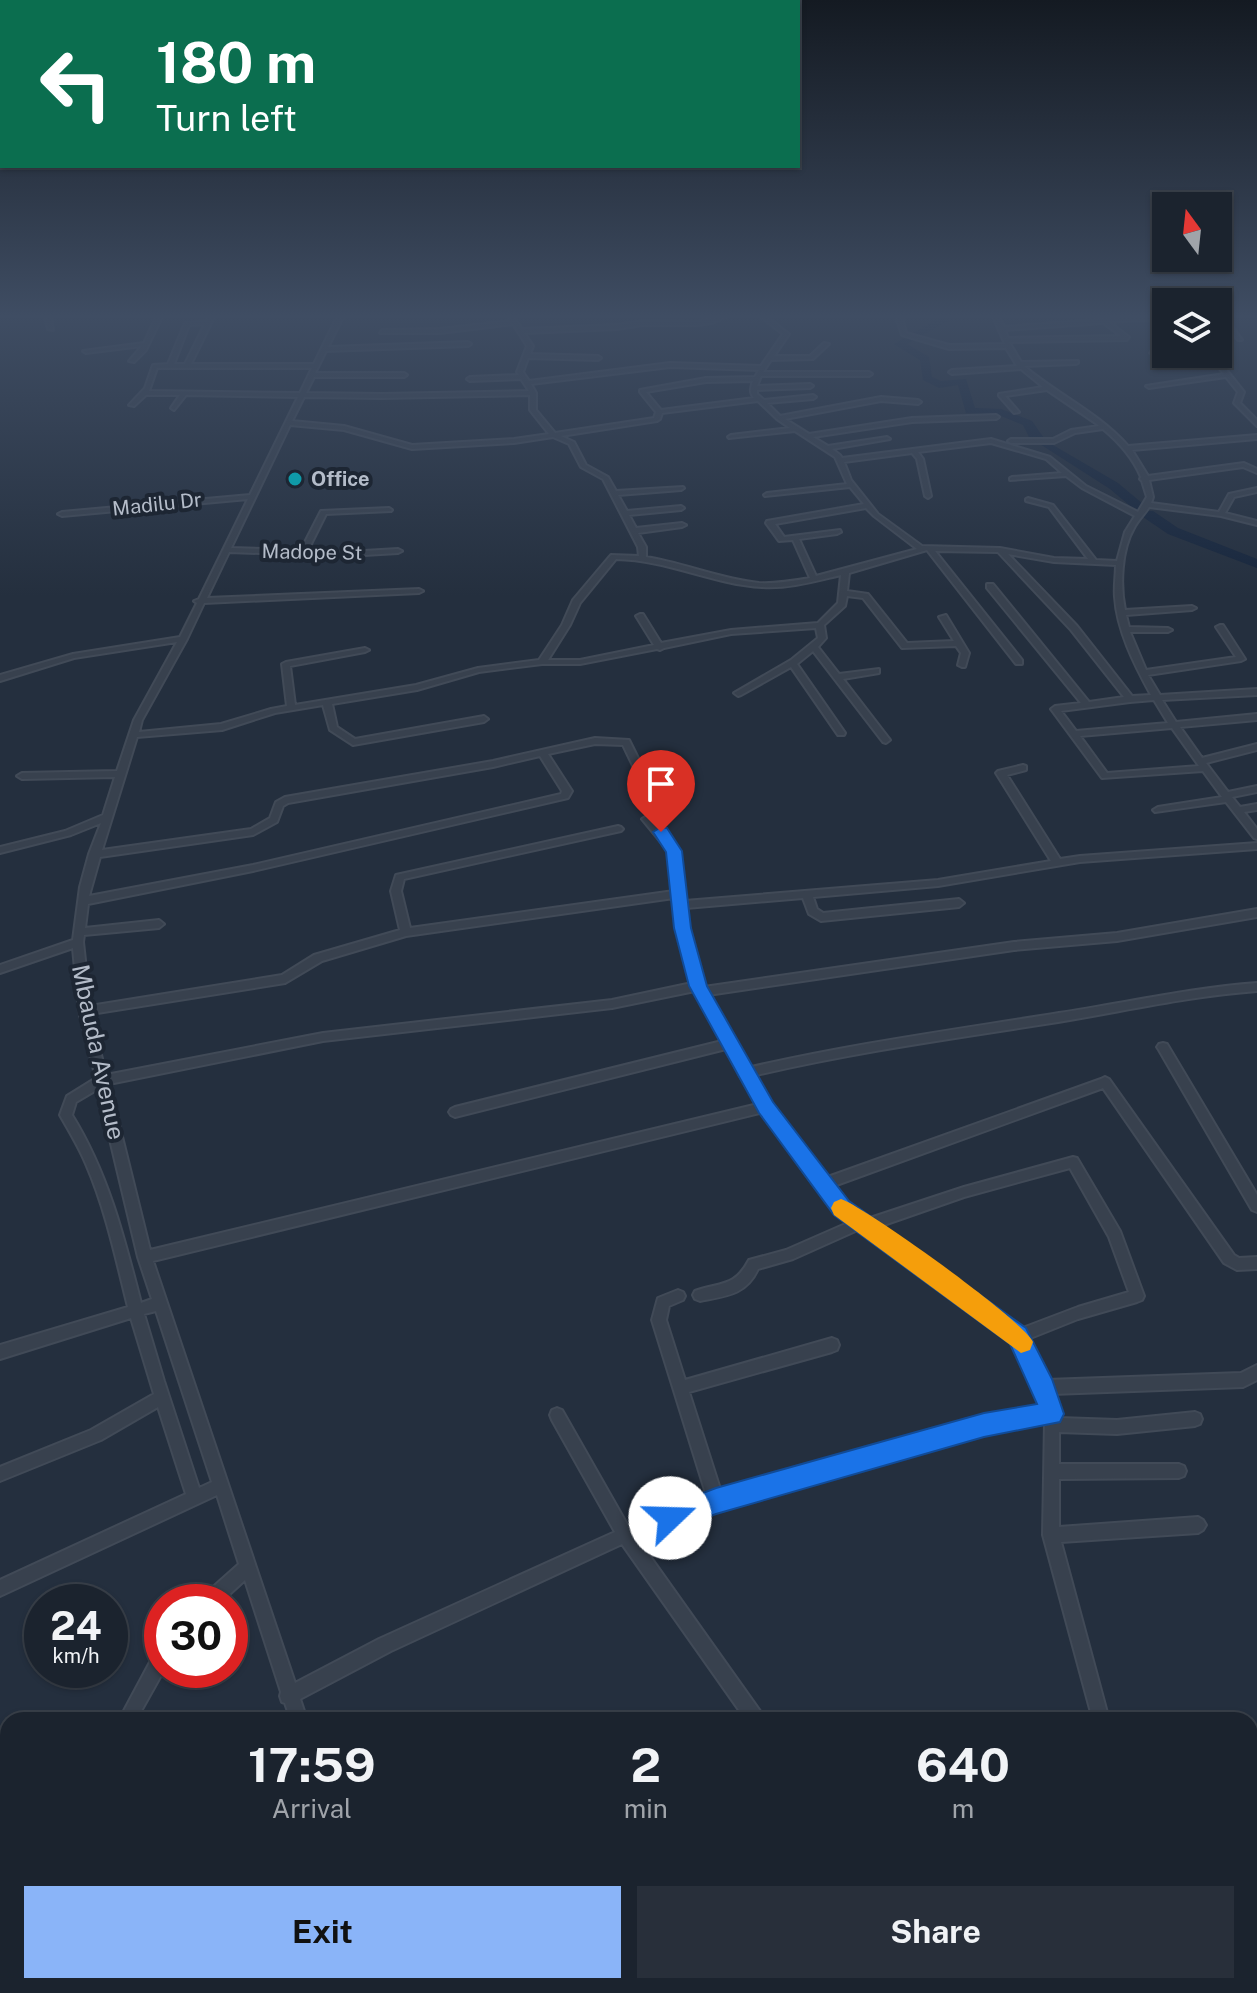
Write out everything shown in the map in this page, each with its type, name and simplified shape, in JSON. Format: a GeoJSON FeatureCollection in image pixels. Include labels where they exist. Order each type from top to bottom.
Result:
{"type":"FeatureCollection","features":[{"type":"Feature","properties":{"kind":"street","name":"Mbauda Avenue"},"geometry":{"type":"LineString","coordinates":[[295,410],[227,550],[198,601],[183,639],[132,735],[94,854],[78,937],[85,1011],[145,1257],[295,1712]]}},
{"type":"Feature","properties":{"kind":"street"},"geometry":{"type":"LineString","coordinates":[[533,410],[554,435],[572,443],[578,461],[604,475],[642,547],[643,559]]}},
{"type":"Feature","properties":{"kind":"street"},"geometry":{"type":"LineString","coordinates":[[289,423],[344,428],[412,447],[484,444],[554,435],[652,421],[659,412],[676,410]]}},
{"type":"Feature","properties":{"kind":"street"},"geometry":{"type":"LineString","coordinates":[[770,410],[829,448],[842,460],[855,488],[869,505],[886,524],[928,550],[1019,662]]}},
{"type":"Feature","properties":{"kind":"street"},"geometry":{"type":"LineString","coordinates":[[779,418],[822,410]]}},
{"type":"Feature","properties":{"kind":"street"},"geometry":{"type":"LineString","coordinates":[[1081,410],[1129,448],[1149,491],[1147,505],[1128,534],[1120,563],[1120,613],[1124,629],[1144,673],[1177,726],[1257,836]]}},
{"type":"Feature","properties":{"kind":"street"},"geometry":{"type":"LineString","coordinates":[[810,436],[912,420],[996,417]]}},
{"type":"Feature","properties":{"kind":"street"},"geometry":{"type":"LineString","coordinates":[[842,460],[979,441],[1054,441],[1073,431],[1105,427]]}},
{"type":"Feature","properties":{"kind":"street"},"geometry":{"type":"LineString","coordinates":[[731,437],[797,429]]}},
{"type":"Feature","properties":{"kind":"street"},"geometry":{"type":"LineString","coordinates":[[1129,448],[1257,437]]}},
{"type":"Feature","properties":{"kind":"street"},"geometry":{"type":"LineString","coordinates":[[829,448],[887,439]]}},
{"type":"Feature","properties":{"kind":"street"},"geometry":{"type":"LineString","coordinates":[[1002,443],[1048,458],[1093,492],[1140,516]]}},
{"type":"Feature","properties":{"kind":"street"},"geometry":{"type":"LineString","coordinates":[[914,451],[920,459],[928,496]]}},
{"type":"Feature","properties":{"kind":"street"},"geometry":{"type":"LineString","coordinates":[[1143,479],[1244,465],[1257,471]]}},
{"type":"Feature","properties":{"kind":"street"},"geometry":{"type":"LineString","coordinates":[[1012,479],[1068,474]]}},
{"type":"Feature","properties":{"kind":"street"},"geometry":{"type":"LineString","coordinates":[[613,493],[681,488]]}},
{"type":"Feature","properties":{"kind":"street"},"geometry":{"type":"LineString","coordinates":[[767,495],[855,488]]}},
{"type":"Feature","properties":{"kind":"street"},"geometry":{"type":"LineString","coordinates":[[787,500],[855,488]]}},
{"type":"Feature","properties":{"kind":"street"},"geometry":{"type":"LineString","coordinates":[[1221,514],[1231,495],[1257,490]]}},
{"type":"Feature","properties":{"kind":"street","name":"Madilu Dr"},"geometry":{"type":"LineString","coordinates":[[62,514],[252,497]]}},
{"type":"Feature","properties":{"kind":"street"},"geometry":{"type":"LineString","coordinates":[[1028,500],[1048,503],[1094,562]]}},
{"type":"Feature","properties":{"kind":"street"},"geometry":{"type":"LineString","coordinates":[[837,532],[781,538],[771,522],[869,505]]}},
{"type":"Feature","properties":{"kind":"street"},"geometry":{"type":"LineString","coordinates":[[1147,505],[1221,514],[1257,523]]}},
{"type":"Feature","properties":{"kind":"street"},"geometry":{"type":"LineString","coordinates":[[625,513],[681,508]]}},
{"type":"Feature","properties":{"kind":"street"},"geometry":{"type":"LineString","coordinates":[[303,553],[323,512],[389,510]]}},
{"type":"Feature","properties":{"kind":"street"},"geometry":{"type":"LineString","coordinates":[[633,531],[682,525]]}},
{"type":"Feature","properties":{"kind":"street"},"geometry":{"type":"LineString","coordinates":[[795,537],[813,577]]}},
{"type":"Feature","properties":{"kind":"street","name":"Madope St"},"geometry":{"type":"LineString","coordinates":[[227,550],[303,553],[398,551]]}},
{"type":"Feature","properties":{"kind":"street"},"geometry":{"type":"LineString","coordinates":[[542,662],[566,625],[576,602],[611,559],[617,556],[760,585],[845,571],[928,550],[999,550],[1054,560],[1120,563]]}},
{"type":"Feature","properties":{"kind":"street"},"geometry":{"type":"LineString","coordinates":[[999,550],[1074,628],[1130,699]]}},
{"type":"Feature","properties":{"kind":"street"},"geometry":{"type":"LineString","coordinates":[[132,735],[222,727],[291,708],[425,685],[478,670],[542,662],[580,662],[742,630],[820,625],[842,604],[845,571]]}},
{"type":"Feature","properties":{"kind":"street"},"geometry":{"type":"LineString","coordinates":[[990,586],[1086,703]]}},
{"type":"Feature","properties":{"kind":"street"},"geometry":{"type":"LineString","coordinates":[[198,601],[419,591]]}},
{"type":"Feature","properties":{"kind":"street"},"geometry":{"type":"LineString","coordinates":[[845,593],[867,597],[905,646],[959,643]]}},
{"type":"Feature","properties":{"kind":"street"},"geometry":{"type":"LineString","coordinates":[[1120,613],[1192,608]]}},
{"type":"Feature","properties":{"kind":"street"},"geometry":{"type":"LineString","coordinates":[[640,616],[660,648]]}},
{"type":"Feature","properties":{"kind":"street"},"geometry":{"type":"LineString","coordinates":[[943,617],[965,655],[962,665]]}},
{"type":"Feature","properties":{"kind":"street"},"geometry":{"type":"LineString","coordinates":[[738,693],[814,647],[822,638],[820,625]]}},
{"type":"Feature","properties":{"kind":"street"},"geometry":{"type":"LineString","coordinates":[[1144,673],[1241,659],[1220,627]]}},
{"type":"Feature","properties":{"kind":"street"},"geometry":{"type":"LineString","coordinates":[[1124,629],[1168,630]]}},
{"type":"Feature","properties":{"kind":"street"},"geometry":{"type":"LineString","coordinates":[[0,678],[73,656],[183,639]]}},
{"type":"Feature","properties":{"kind":"street"},"geometry":{"type":"LineString","coordinates":[[814,647],[886,740]]}},
{"type":"Feature","properties":{"kind":"street"},"geometry":{"type":"LineString","coordinates":[[291,708],[286,664],[365,650]]}},
{"type":"Feature","properties":{"kind":"street"},"geometry":{"type":"LineString","coordinates":[[792,663],[841,733]]}},
{"type":"Feature","properties":{"kind":"street"},"geometry":{"type":"LineString","coordinates":[[838,677],[876,671]]}},
{"type":"Feature","properties":{"kind":"street"},"geometry":{"type":"LineString","coordinates":[[1257,692],[1130,699],[1055,709],[1105,776],[1204,764],[1257,747]]}},
{"type":"Feature","properties":{"kind":"street"},"geometry":{"type":"LineString","coordinates":[[327,702],[333,728],[353,742],[484,719]]}},
{"type":"Feature","properties":{"kind":"street"},"geometry":{"type":"LineString","coordinates":[[1074,734],[1257,717]]}},
{"type":"Feature","properties":{"kind":"street"},"geometry":{"type":"LineString","coordinates":[[94,854],[253,832],[274,820],[279,804],[285,800],[620,739],[626,742],[642,776]]}},
{"type":"Feature","properties":{"kind":"street"},"geometry":{"type":"LineString","coordinates":[[83,901],[253,868],[565,796],[567,791],[542,752]]}},
{"type":"Feature","properties":{"kind":"street"},"geometry":{"type":"LineString","coordinates":[[1023,768],[1001,773],[1057,862]]}},
{"type":"Feature","properties":{"kind":"street"},"geometry":{"type":"LineString","coordinates":[[22,776],[118,774]]}},
{"type":"Feature","properties":{"kind":"street"},"geometry":{"type":"LineString","coordinates":[[1158,810],[1257,789]]}},
{"type":"Feature","properties":{"kind":"street"},"geometry":{"type":"LineString","coordinates":[[1238,810],[1257,807]]}},
{"type":"Feature","properties":{"kind":"street"},"geometry":{"type":"LineString","coordinates":[[0,850],[68,833],[104,818]]}},
{"type":"Feature","properties":{"kind":"street"},"geometry":{"type":"LineString","coordinates":[[647,819],[674,851],[687,950],[699,989],[766,1107],[821,1185],[863,1225],[1018,1336],[1044,1387],[1052,1420],[1051,1535],[1099,1712]]}},
{"type":"Feature","properties":{"kind":"street"},"geometry":{"type":"LineString","coordinates":[[406,932],[396,891],[400,877],[618,829]]}},
{"type":"Feature","properties":{"kind":"street"},"geometry":{"type":"LineString","coordinates":[[85,1011],[285,979],[318,958],[406,932],[680,900],[938,883],[1057,862],[1257,846]]}},
{"type":"Feature","properties":{"kind":"street"},"geometry":{"type":"LineString","coordinates":[[807,894],[813,911],[821,917],[959,903]]}},
{"type":"Feature","properties":{"kind":"street"},"geometry":{"type":"LineString","coordinates":[[195,1497],[136,1310],[108,1199],[84,1140],[66,1115],[71,1099],[101,1081],[323,1037],[612,1004],[699,989],[1056,941],[1117,937],[1257,913]]}},
{"type":"Feature","properties":{"kind":"street"},"geometry":{"type":"LineString","coordinates":[[0,969],[78,937],[159,924]]}},
{"type":"Feature","properties":{"kind":"street"},"geometry":{"type":"LineString","coordinates":[[744,1073],[876,1045],[1101,1011],[1195,992],[1257,987]]}},
{"type":"Feature","properties":{"kind":"street"},"geometry":{"type":"LineString","coordinates":[[455,1112],[729,1044]]}},
{"type":"Feature","properties":{"kind":"street"},"geometry":{"type":"LineString","coordinates":[[1163,1047],[1257,1206]]}},
{"type":"Feature","properties":{"kind":"street"},"geometry":{"type":"LineString","coordinates":[[821,1185],[1105,1082],[1229,1259],[1237,1264],[1257,1263]]}},
{"type":"Feature","properties":{"kind":"street"},"geometry":{"type":"LineString","coordinates":[[145,1257],[766,1107]]}},
{"type":"Feature","properties":{"kind":"street"},"geometry":{"type":"LineString","coordinates":[[700,1295],[738,1285],[750,1277],[754,1264],[788,1255],[863,1225],[964,1192],[1073,1162],[1115,1235],[1137,1296],[1078,1313],[1018,1336]]}},
{"type":"Feature","properties":{"kind":"street"},"geometry":{"type":"LineString","coordinates":[[678,1296],[663,1302],[659,1320],[716,1501]]}},
{"type":"Feature","properties":{"kind":"street"},"geometry":{"type":"LineString","coordinates":[[0,1352],[161,1303]]}},
{"type":"Feature","properties":{"kind":"street"},"geometry":{"type":"LineString","coordinates":[[680,1388],[832,1345]]}},
{"type":"Feature","properties":{"kind":"street"},"geometry":{"type":"LineString","coordinates":[[1044,1387],[1243,1380],[1257,1372]]}},
{"type":"Feature","properties":{"kind":"street"},"geometry":{"type":"LineString","coordinates":[[0,1474],[96,1435],[162,1397]]}},
{"type":"Feature","properties":{"kind":"street"},"geometry":{"type":"LineString","coordinates":[[557,1415],[625,1535],[750,1712]]}},
{"type":"Feature","properties":{"kind":"street"},"geometry":{"type":"LineString","coordinates":[[288,1696],[385,1645],[625,1535],[716,1501],[984,1425],[1052,1420],[1117,1427],[1195,1419]]}},
{"type":"Feature","properties":{"kind":"street"},"geometry":{"type":"LineString","coordinates":[[1052,1472],[1179,1471]]}},
{"type":"Feature","properties":{"kind":"street"},"geometry":{"type":"LineString","coordinates":[[0,1588],[220,1486]]}},
{"type":"Feature","properties":{"kind":"street"},"geometry":{"type":"LineString","coordinates":[[1051,1535],[1198,1525]]}},
{"type":"Feature","properties":{"kind":"street"},"geometry":{"type":"LineString","coordinates":[[229,1584],[246,1568]]}},
{"type":"Feature","properties":{"kind":"street"},"geometry":{"type":"LineString","coordinates":[[131,1712],[145,1688]]}},
{"type":"Feature","properties":{"kind":"waterway"},"geometry":{"type":"LineString","coordinates":[[970,410],[1001,412],[1028,423],[1033,435],[1041,440]]}},
{"type":"Feature","properties":{"kind":"waterway"},"geometry":{"type":"LineString","coordinates":[[1047,444],[1114,486],[1139,507]]}},
{"type":"Feature","properties":{"kind":"waterway"},"geometry":{"type":"LineString","coordinates":[[1148,514],[1173,531],[1257,564]]}},
{"type":"Feature","properties":{"kind":"slow traffic"},"geometry":{"type":"LineString","coordinates":[[841,1208],[985,1310],[1018,1336],[1021,1342]]}},
{"type":"Feature","properties":{"kind":"place","name":"Office"},"geometry":{"type":"Point","coordinates":[295,479]}},
{"type":"Feature","properties":{"kind":"route"},"geometry":{"type":"LineString","coordinates":[[661,832],[674,851],[683,928],[698,986],[744,1073],[766,1107],[841,1208],[1018,1336],[1031,1357],[1052,1414],[984,1425],[716,1501],[670,1518]]}}]}
